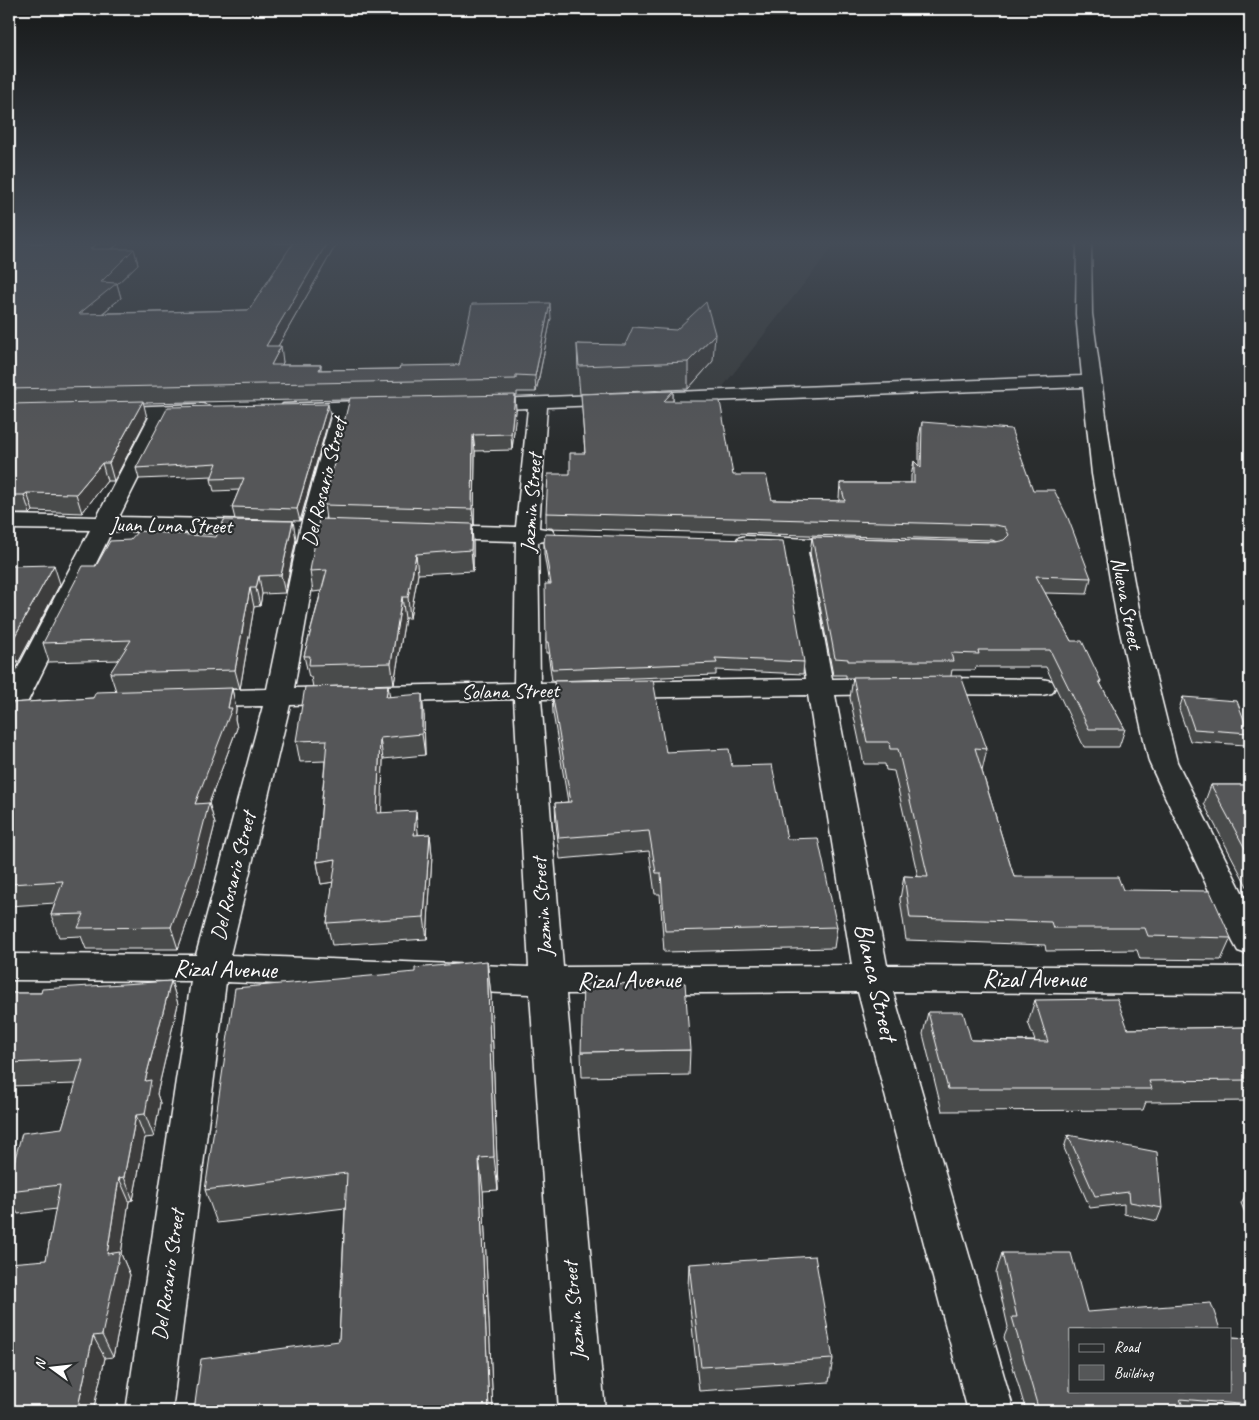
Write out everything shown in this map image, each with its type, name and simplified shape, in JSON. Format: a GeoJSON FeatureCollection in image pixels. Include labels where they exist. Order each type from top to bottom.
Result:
{"type":"FeatureCollection","features":[{"type":"Feature","properties":{"kind":"street","name":"Nueva Street"},"geometry":{"type":"LineString","coordinates":[[1084,309],[1103,474],[1128,614],[1163,762],[1250,942]]}},
{"type":"Feature","properties":{"kind":"street"},"geometry":{"type":"LineString","coordinates":[[460,405],[1093,381]]}},
{"type":"Feature","properties":{"kind":"street","name":"Jazmin Street"},"geometry":{"type":"LineString","coordinates":[[538,403],[526,534],[527,691],[547,981],[582,1411]]}},
{"type":"Feature","properties":{"kind":"street"},"geometry":{"type":"LineString","coordinates":[[267,409],[402,406]]}},
{"type":"Feature","properties":{"kind":"street","name":"Del Rosario Street"},"geometry":{"type":"LineString","coordinates":[[149,1411],[210,968],[279,696],[304,528],[343,407]]}},
{"type":"Feature","properties":{"kind":"street"},"geometry":{"type":"LineString","coordinates":[[86,412],[219,410]]}},
{"type":"Feature","properties":{"kind":"street"},"geometry":{"type":"LineString","coordinates":[[10,707],[106,524],[162,412]]}},
{"type":"Feature","properties":{"kind":"street","name":"Juan Luna Street"},"geometry":{"type":"LineString","coordinates":[[9,522],[304,528]]}},
{"type":"Feature","properties":{"kind":"street"},"geometry":{"type":"LineString","coordinates":[[409,531],[566,536]]}},
{"type":"Feature","properties":{"kind":"street"},"geometry":{"type":"LineString","coordinates":[[725,542],[874,546]]}},
{"type":"Feature","properties":{"kind":"street","name":"Blanca Street"},"geometry":{"type":"LineString","coordinates":[[795,545],[818,687],[872,978],[991,1411]]}},
{"type":"Feature","properties":{"kind":"street","name":"Solana Street"},"geometry":{"type":"LineString","coordinates":[[170,700],[527,691],[818,687],[1042,687]]}},
{"type":"Feature","properties":{"kind":"street"},"geometry":{"type":"LineString","coordinates":[[10,707],[42,704]]}},
{"type":"Feature","properties":{"kind":"street","name":"Rizal Avenue"},"geometry":{"type":"LineString","coordinates":[[9,967],[210,968],[547,981],[872,978],[1250,980]]}},
{"type":"Feature","properties":{"kind":"shaded area"},"geometry":{"type":"Polygon","coordinates":[[[23,309],[784,309],[718,393],[394,402],[168,402],[9,321],[23,309]]]}},
{"type":"Feature","properties":{"kind":"building"},"geometry":{"type":"Polygon","coordinates":[[[9,309],[85,309],[79,314],[288,309],[266,346],[281,346],[271,365],[321,365],[319,370],[399,369],[400,366],[459,365],[471,309],[549,309],[535,376],[516,375],[516,379],[9,389],[9,309]]]}},
{"type":"Feature","properties":{"kind":"building"},"geometry":{"type":"Polygon","coordinates":[[[698,309],[708,309],[715,334],[688,362],[579,366],[577,344],[625,345],[633,327],[676,330],[698,309]]]}},
{"type":"Feature","properties":{"kind":"building"},"geometry":{"type":"Polygon","coordinates":[[[673,391],[664,401],[720,401],[733,475],[766,475],[772,500],[845,501],[840,483],[914,483],[914,461],[921,468],[922,422],[1011,429],[1033,490],[1054,490],[1068,518],[1091,578],[1036,576],[1071,641],[1082,641],[1101,681],[1099,681],[1125,729],[1089,729],[1050,650],[978,650],[979,654],[951,653],[953,661],[848,661],[848,659],[835,658],[812,537],[995,542],[1004,540],[1009,535],[1005,527],[995,525],[546,513],[548,474],[570,474],[570,453],[585,453],[581,394],[673,391]]]}},
{"type":"Feature","properties":{"kind":"building"},"geometry":{"type":"Polygon","coordinates":[[[515,395],[511,434],[473,435],[472,509],[324,505],[350,398],[515,395]]]}},
{"type":"Feature","properties":{"kind":"building"},"geometry":{"type":"Polygon","coordinates":[[[143,401],[109,463],[102,463],[76,494],[27,493],[24,495],[9,495],[9,404],[143,401]]]}},
{"type":"Feature","properties":{"kind":"building"},"geometry":{"type":"Polygon","coordinates":[[[328,404],[297,509],[232,507],[244,478],[211,479],[217,463],[136,468],[168,407],[328,404]]]}},
{"type":"Feature","properties":{"kind":"building"},"geometry":{"type":"Polygon","coordinates":[[[319,519],[472,524],[471,550],[416,554],[408,597],[402,597],[391,663],[309,665],[310,656],[304,656],[327,570],[310,571],[319,519]]]}},
{"type":"Feature","properties":{"kind":"building"},"geometry":{"type":"Polygon","coordinates":[[[224,520],[293,521],[281,575],[259,576],[256,588],[250,588],[235,670],[110,673],[131,640],[43,643],[83,566],[96,566],[110,541],[130,540],[138,531],[216,537],[224,520]]]}},
{"type":"Feature","properties":{"kind":"building"},"geometry":{"type":"Polygon","coordinates":[[[545,534],[783,541],[804,662],[715,658],[717,663],[552,669],[548,642],[546,642],[545,584],[551,584],[544,543],[545,534]]]}},
{"type":"Feature","properties":{"kind":"building"},"geometry":{"type":"Polygon","coordinates":[[[54,565],[11,643],[9,643],[9,566],[54,565]]]}},
{"type":"Feature","properties":{"kind":"building"},"geometry":{"type":"Polygon","coordinates":[[[961,676],[987,749],[975,748],[1014,877],[1118,877],[1123,890],[1210,891],[1231,938],[1148,936],[1145,928],[1053,928],[1051,922],[910,918],[904,876],[928,877],[898,749],[890,749],[889,742],[867,742],[853,677],[961,676]]]}},
{"type":"Feature","properties":{"kind":"building"},"geometry":{"type":"Polygon","coordinates":[[[653,680],[666,752],[729,749],[732,766],[772,765],[787,839],[818,838],[837,927],[665,931],[661,873],[656,873],[649,831],[559,838],[555,803],[571,802],[552,693],[556,693],[554,681],[653,680]]]}},
{"type":"Feature","properties":{"kind":"building"},"geometry":{"type":"Polygon","coordinates":[[[388,685],[386,697],[422,694],[422,734],[380,738],[377,813],[416,811],[414,835],[430,834],[424,917],[327,923],[336,859],[317,862],[327,740],[296,741],[305,687],[388,685]]]}},
{"type":"Feature","properties":{"kind":"building"},"geometry":{"type":"Polygon","coordinates":[[[232,688],[228,708],[232,708],[195,804],[209,803],[192,869],[171,927],[78,928],[84,914],[51,915],[63,881],[9,884],[9,793],[12,786],[9,786],[9,703],[93,698],[96,692],[232,688]]]}},
{"type":"Feature","properties":{"kind":"building"},"geometry":{"type":"Polygon","coordinates":[[[1183,697],[1237,701],[1249,733],[1194,729],[1183,697]]]}},
{"type":"Feature","properties":{"kind":"building"},"geometry":{"type":"Polygon","coordinates":[[[1211,785],[1250,785],[1250,858],[1211,785]]]}},
{"type":"Feature","properties":{"kind":"building"},"geometry":{"type":"Polygon","coordinates":[[[487,961],[494,1157],[479,1158],[489,1411],[194,1411],[201,1359],[339,1341],[347,1173],[205,1190],[235,988],[415,972],[415,968],[487,961]]]}},
{"type":"Feature","properties":{"kind":"building"},"geometry":{"type":"Polygon","coordinates":[[[171,981],[145,1081],[151,1080],[145,1114],[136,1115],[124,1177],[119,1178],[107,1254],[120,1252],[102,1335],[93,1336],[78,1407],[74,1407],[74,1411],[9,1411],[9,1263],[46,1260],[60,1185],[9,1191],[9,1180],[22,1133],[62,1128],[83,1060],[9,1063],[9,993],[41,993],[42,989],[171,981]]]}},
{"type":"Feature","properties":{"kind":"building"},"geometry":{"type":"Polygon","coordinates":[[[685,983],[690,1050],[581,1052],[583,984],[685,983]]]}},
{"type":"Feature","properties":{"kind":"building"},"geometry":{"type":"Polygon","coordinates":[[[1117,999],[1128,1029],[1250,1027],[1250,1080],[1149,1081],[1152,1089],[948,1089],[928,1012],[963,1012],[971,1040],[1048,1042],[1035,1000],[1117,999]]]}},
{"type":"Feature","properties":{"kind":"building"},"geometry":{"type":"Polygon","coordinates":[[[1068,1135],[1157,1152],[1162,1208],[1130,1202],[1129,1192],[1095,1196],[1068,1135]]]}},
{"type":"Feature","properties":{"kind":"building"},"geometry":{"type":"Polygon","coordinates":[[[1002,1253],[1071,1253],[1087,1312],[1211,1303],[1220,1328],[1069,1328],[1069,1392],[1232,1392],[1232,1337],[1250,1338],[1250,1405],[1180,1399],[1185,1411],[1039,1411],[1012,1317],[1017,1317],[1002,1253]]]}},
{"type":"Feature","properties":{"kind":"building"},"geometry":{"type":"Polygon","coordinates":[[[815,1256],[833,1359],[701,1367],[689,1264],[815,1256]]]}}]}
